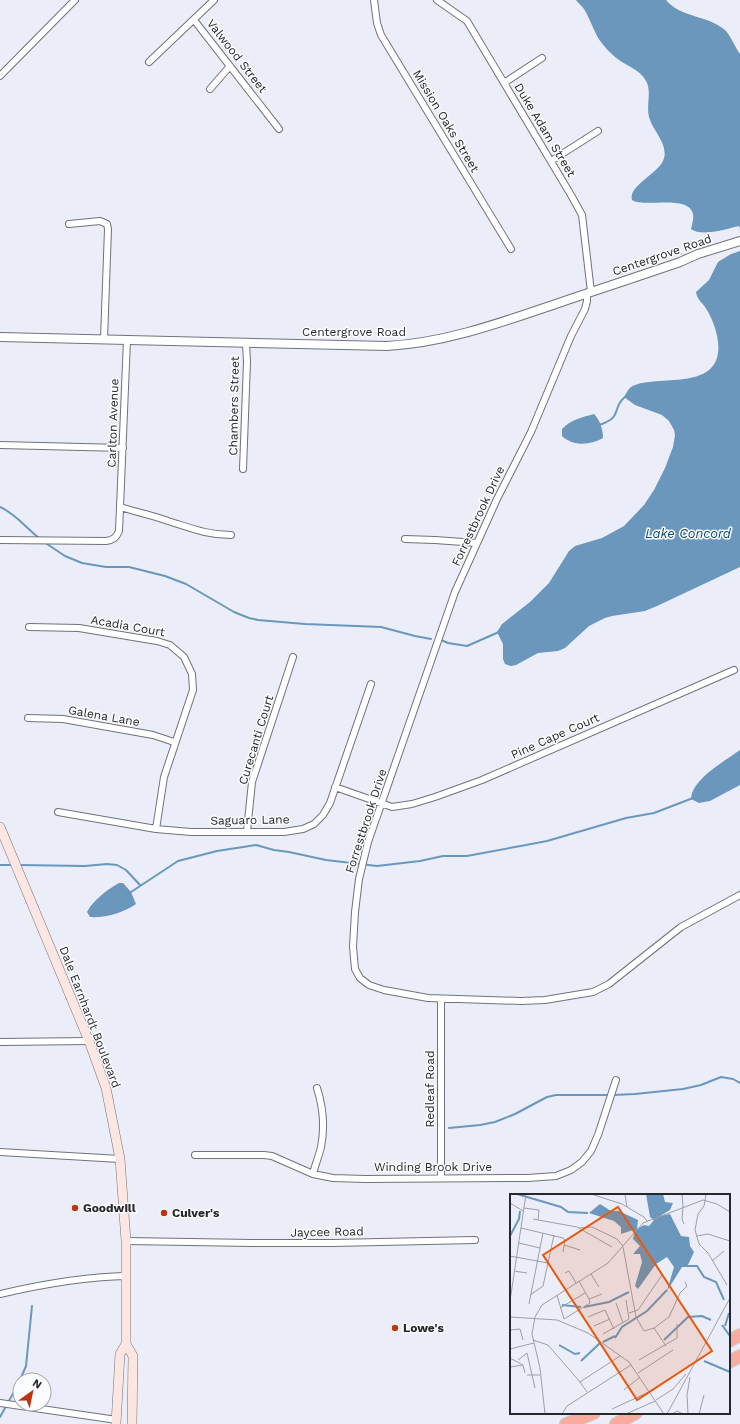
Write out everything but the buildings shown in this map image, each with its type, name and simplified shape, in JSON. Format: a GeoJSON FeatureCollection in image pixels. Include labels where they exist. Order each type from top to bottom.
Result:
{"type":"FeatureCollection","features":[{"type":"Feature","properties":{"kind":"highway"},"geometry":{"type":"LineString","coordinates":[[730,1340],[740,1335]]}},
{"type":"Feature","properties":{"kind":"highway"},"geometry":{"type":"LineString","coordinates":[[730,1361],[740,1356]]}},
{"type":"Feature","properties":{"kind":"highway"},"geometry":{"type":"LineString","coordinates":[[566,1424],[591,1414]]}},
{"type":"Feature","properties":{"kind":"highway"},"geometry":{"type":"LineString","coordinates":[[577,1424],[595,1414]]}},
{"type":"Feature","properties":{"kind":"highway"},"geometry":{"type":"LineString","coordinates":[[616,1424],[634,1414]]}},
{"type":"Feature","properties":{"kind":"main road","name":"Dale Earnhardt Boulevard"},"geometry":{"type":"LineString","coordinates":[[0,827],[89,1041],[106,1088],[120,1159],[126,1241],[126,1344],[120,1354],[119,1423]]}},
{"type":"Feature","properties":{"kind":"main road","name":"Dale Earnhardt Boulevard"},"geometry":{"type":"LineString","coordinates":[[126,1344],[133,1356],[132,1424]]}},
{"type":"Feature","properties":{"kind":"street"},"geometry":{"type":"LineString","coordinates":[[1,73],[75,0]]}},
{"type":"Feature","properties":{"kind":"street","name":"Valwood Street"},"geometry":{"type":"LineString","coordinates":[[214,0],[194,20],[279,129]]}},
{"type":"Feature","properties":{"kind":"street","name":"Mission Oaks Street"},"geometry":{"type":"LineString","coordinates":[[374,0],[377,23],[381,35],[511,249]]}},
{"type":"Feature","properties":{"kind":"street","name":"Duke Adam Street"},"geometry":{"type":"LineString","coordinates":[[437,0],[467,21],[582,215],[589,293]]}},
{"type":"Feature","properties":{"kind":"street"},"geometry":{"type":"LineString","coordinates":[[149,62],[194,20]]}},
{"type":"Feature","properties":{"kind":"street"},"geometry":{"type":"LineString","coordinates":[[504,84],[542,58]]}},
{"type":"Feature","properties":{"kind":"street"},"geometry":{"type":"LineString","coordinates":[[210,89],[230,66]]}},
{"type":"Feature","properties":{"kind":"street"},"geometry":{"type":"LineString","coordinates":[[551,161],[598,131]]}},
{"type":"Feature","properties":{"kind":"street"},"geometry":{"type":"LineString","coordinates":[[69,224],[100,221],[107,224],[104,339]]}},
{"type":"Feature","properties":{"kind":"street","name":"Centergrove Road"},"geometry":{"type":"LineString","coordinates":[[0,336],[387,346],[410,344],[460,334],[521,316],[680,262],[698,254],[740,241]]}},
{"type":"Feature","properties":{"kind":"street","name":"Forrestbrook Drive"},"geometry":{"type":"LineString","coordinates":[[589,293],[585,309],[571,336],[531,432],[477,543],[441,631],[411,723],[368,842],[358,879],[353,947],[355,969],[360,978],[369,985],[384,990],[441,999],[521,1001],[545,1000],[593,992],[609,984],[640,961],[681,927],[740,895]]}},
{"type":"Feature","properties":{"kind":"street","name":"Carlton Avenue"},"geometry":{"type":"LineString","coordinates":[[0,540],[111,540],[116,537],[119,531],[127,340]]}},
{"type":"Feature","properties":{"kind":"street","name":"Chambers Street"},"geometry":{"type":"LineString","coordinates":[[243,468],[247,362],[246,343]]}},
{"type":"Feature","properties":{"kind":"street"},"geometry":{"type":"LineString","coordinates":[[0,445],[123,448]]}},
{"type":"Feature","properties":{"kind":"street"},"geometry":{"type":"LineString","coordinates":[[120,507],[155,516],[196,531],[208,534],[231,536]]}},
{"type":"Feature","properties":{"kind":"street"},"geometry":{"type":"LineString","coordinates":[[405,540],[435,540],[477,543]]}},
{"type":"Feature","properties":{"kind":"street","name":"Acadia Court"},"geometry":{"type":"LineString","coordinates":[[29,627],[79,628],[157,641],[170,645],[184,657],[192,674],[193,690],[174,742],[164,777],[156,829]]}},
{"type":"Feature","properties":{"kind":"street","name":"Curecanti Court"},"geometry":{"type":"LineString","coordinates":[[247,831],[252,782],[293,657]]}},
{"type":"Feature","properties":{"kind":"street","name":"Pine Cape Court"},"geometry":{"type":"LineString","coordinates":[[335,787],[392,807],[435,798],[458,790],[734,670]]}},
{"type":"Feature","properties":{"kind":"street","name":"Saguaro Lane"},"geometry":{"type":"LineString","coordinates":[[58,812],[156,829],[191,832],[284,832],[303,829],[314,824],[323,815],[330,803],[371,684]]}},
{"type":"Feature","properties":{"kind":"street","name":"Galena Lane"},"geometry":{"type":"LineString","coordinates":[[28,718],[63,719],[153,735],[174,742]]}},
{"type":"Feature","properties":{"kind":"street","name":"Redleaf Road"},"geometry":{"type":"LineString","coordinates":[[441,999],[441,1178]]}},
{"type":"Feature","properties":{"kind":"street"},"geometry":{"type":"LineString","coordinates":[[0,1042],[89,1041]]}},
{"type":"Feature","properties":{"kind":"street","name":"Winding Brook Drive"},"geometry":{"type":"LineString","coordinates":[[195,1155],[264,1154],[313,1174],[333,1178],[528,1178],[556,1176],[571,1170],[582,1162],[591,1151],[601,1128],[616,1080]]}},
{"type":"Feature","properties":{"kind":"street"},"geometry":{"type":"LineString","coordinates":[[313,1174],[321,1149],[323,1134],[321,1101],[318,1088]]}},
{"type":"Feature","properties":{"kind":"street"},"geometry":{"type":"LineString","coordinates":[[0,1152],[120,1159]]}},
{"type":"Feature","properties":{"kind":"street","name":"Jaycee Road"},"geometry":{"type":"LineString","coordinates":[[126,1241],[325,1243],[475,1240]]}},
{"type":"Feature","properties":{"kind":"street"},"geometry":{"type":"LineString","coordinates":[[0,1294],[65,1281],[96,1277],[127,1276]]}},
{"type":"Feature","properties":{"kind":"street"},"geometry":{"type":"LineString","coordinates":[[0,1403],[119,1423]]}},
{"type":"Feature","properties":{"kind":"water"},"geometry":{"type":"Polygon","coordinates":[[[576,0],[666,0],[679,10],[718,25],[727,32],[740,54],[740,229],[739,226],[714,232],[695,231],[691,229],[693,214],[690,208],[683,204],[666,202],[646,203],[632,200],[634,190],[660,166],[665,155],[663,144],[649,117],[648,85],[640,73],[612,55],[604,46],[596,34],[584,9],[576,0]]]}},
{"type":"Feature","properties":{"kind":"water","name":"Lake Concord"},"geometry":{"type":"Polygon","coordinates":[[[740,251],[740,567],[645,611],[605,618],[589,626],[565,648],[558,651],[538,653],[516,665],[511,666],[505,664],[503,659],[503,644],[497,632],[502,624],[530,602],[549,583],[569,551],[575,546],[602,538],[624,526],[644,505],[654,490],[673,447],[675,435],[674,430],[669,421],[662,415],[635,405],[624,397],[631,387],[641,383],[694,377],[705,373],[714,365],[718,353],[716,331],[710,315],[696,292],[709,280],[718,262],[731,254],[740,251]]]}},
{"type":"Feature","properties":{"kind":"water"},"geometry":{"type":"Polygon","coordinates":[[[594,414],[601,425],[603,438],[582,444],[567,440],[562,436],[562,429],[569,423],[594,414]]]}},
{"type":"Feature","properties":{"kind":"water"},"geometry":{"type":"Polygon","coordinates":[[[740,750],[740,785],[710,801],[699,803],[691,799],[697,784],[710,771],[740,750]]]}},
{"type":"Feature","properties":{"kind":"water"},"geometry":{"type":"Polygon","coordinates":[[[119,883],[123,883],[131,892],[136,904],[114,914],[102,917],[90,917],[87,912],[93,903],[105,892],[119,883]]]}},
{"type":"Feature","properties":{"kind":"waterway"},"geometry":{"type":"LineString","coordinates":[[599,425],[607,422],[615,416],[621,401],[625,397]]}},
{"type":"Feature","properties":{"kind":"waterway"},"geometry":{"type":"LineString","coordinates":[[0,507],[16,517],[39,538]]}},
{"type":"Feature","properties":{"kind":"waterway"},"geometry":{"type":"LineString","coordinates":[[44,542],[65,556],[82,563],[106,567],[129,567],[165,576],[186,584],[234,612],[249,618],[305,624],[381,627],[431,639]]}},
{"type":"Feature","properties":{"kind":"waterway"},"geometry":{"type":"LineString","coordinates":[[441,640],[448,643],[467,646],[499,632]]}},
{"type":"Feature","properties":{"kind":"waterway"},"geometry":{"type":"LineString","coordinates":[[128,894],[178,861],[217,851],[256,845],[326,860],[377,866],[420,861],[443,856],[467,856],[547,841],[626,818],[654,813],[693,798]]}},
{"type":"Feature","properties":{"kind":"waterway"},"geometry":{"type":"LineString","coordinates":[[0,865],[12,865]]}},
{"type":"Feature","properties":{"kind":"waterway"},"geometry":{"type":"LineString","coordinates":[[18,865],[117,865],[126,870],[140,885]]}},
{"type":"Feature","properties":{"kind":"waterway"},"geometry":{"type":"LineString","coordinates":[[613,1095],[683,1089],[701,1085],[721,1077],[733,1079],[740,1083]]}},
{"type":"Feature","properties":{"kind":"waterway"},"geometry":{"type":"LineString","coordinates":[[449,1128],[495,1122],[515,1114],[547,1097],[556,1095],[609,1095]]}},
{"type":"Feature","properties":{"kind":"waterway"},"geometry":{"type":"LineString","coordinates":[[23,1372],[26,1366],[32,1306]]}},
{"type":"Feature","properties":{"kind":"waterway"},"geometry":{"type":"LineString","coordinates":[[0,1417],[12,1395]]}},
{"type":"Feature","properties":{"kind":"place","name":"Goodwill"},"geometry":{"type":"Point","coordinates":[75,1208]}},
{"type":"Feature","properties":{"kind":"place","name":"Culver's"},"geometry":{"type":"Point","coordinates":[164,1213]}},
{"type":"Feature","properties":{"kind":"place","name":"Lowe's"},"geometry":{"type":"Point","coordinates":[395,1328]}}]}
